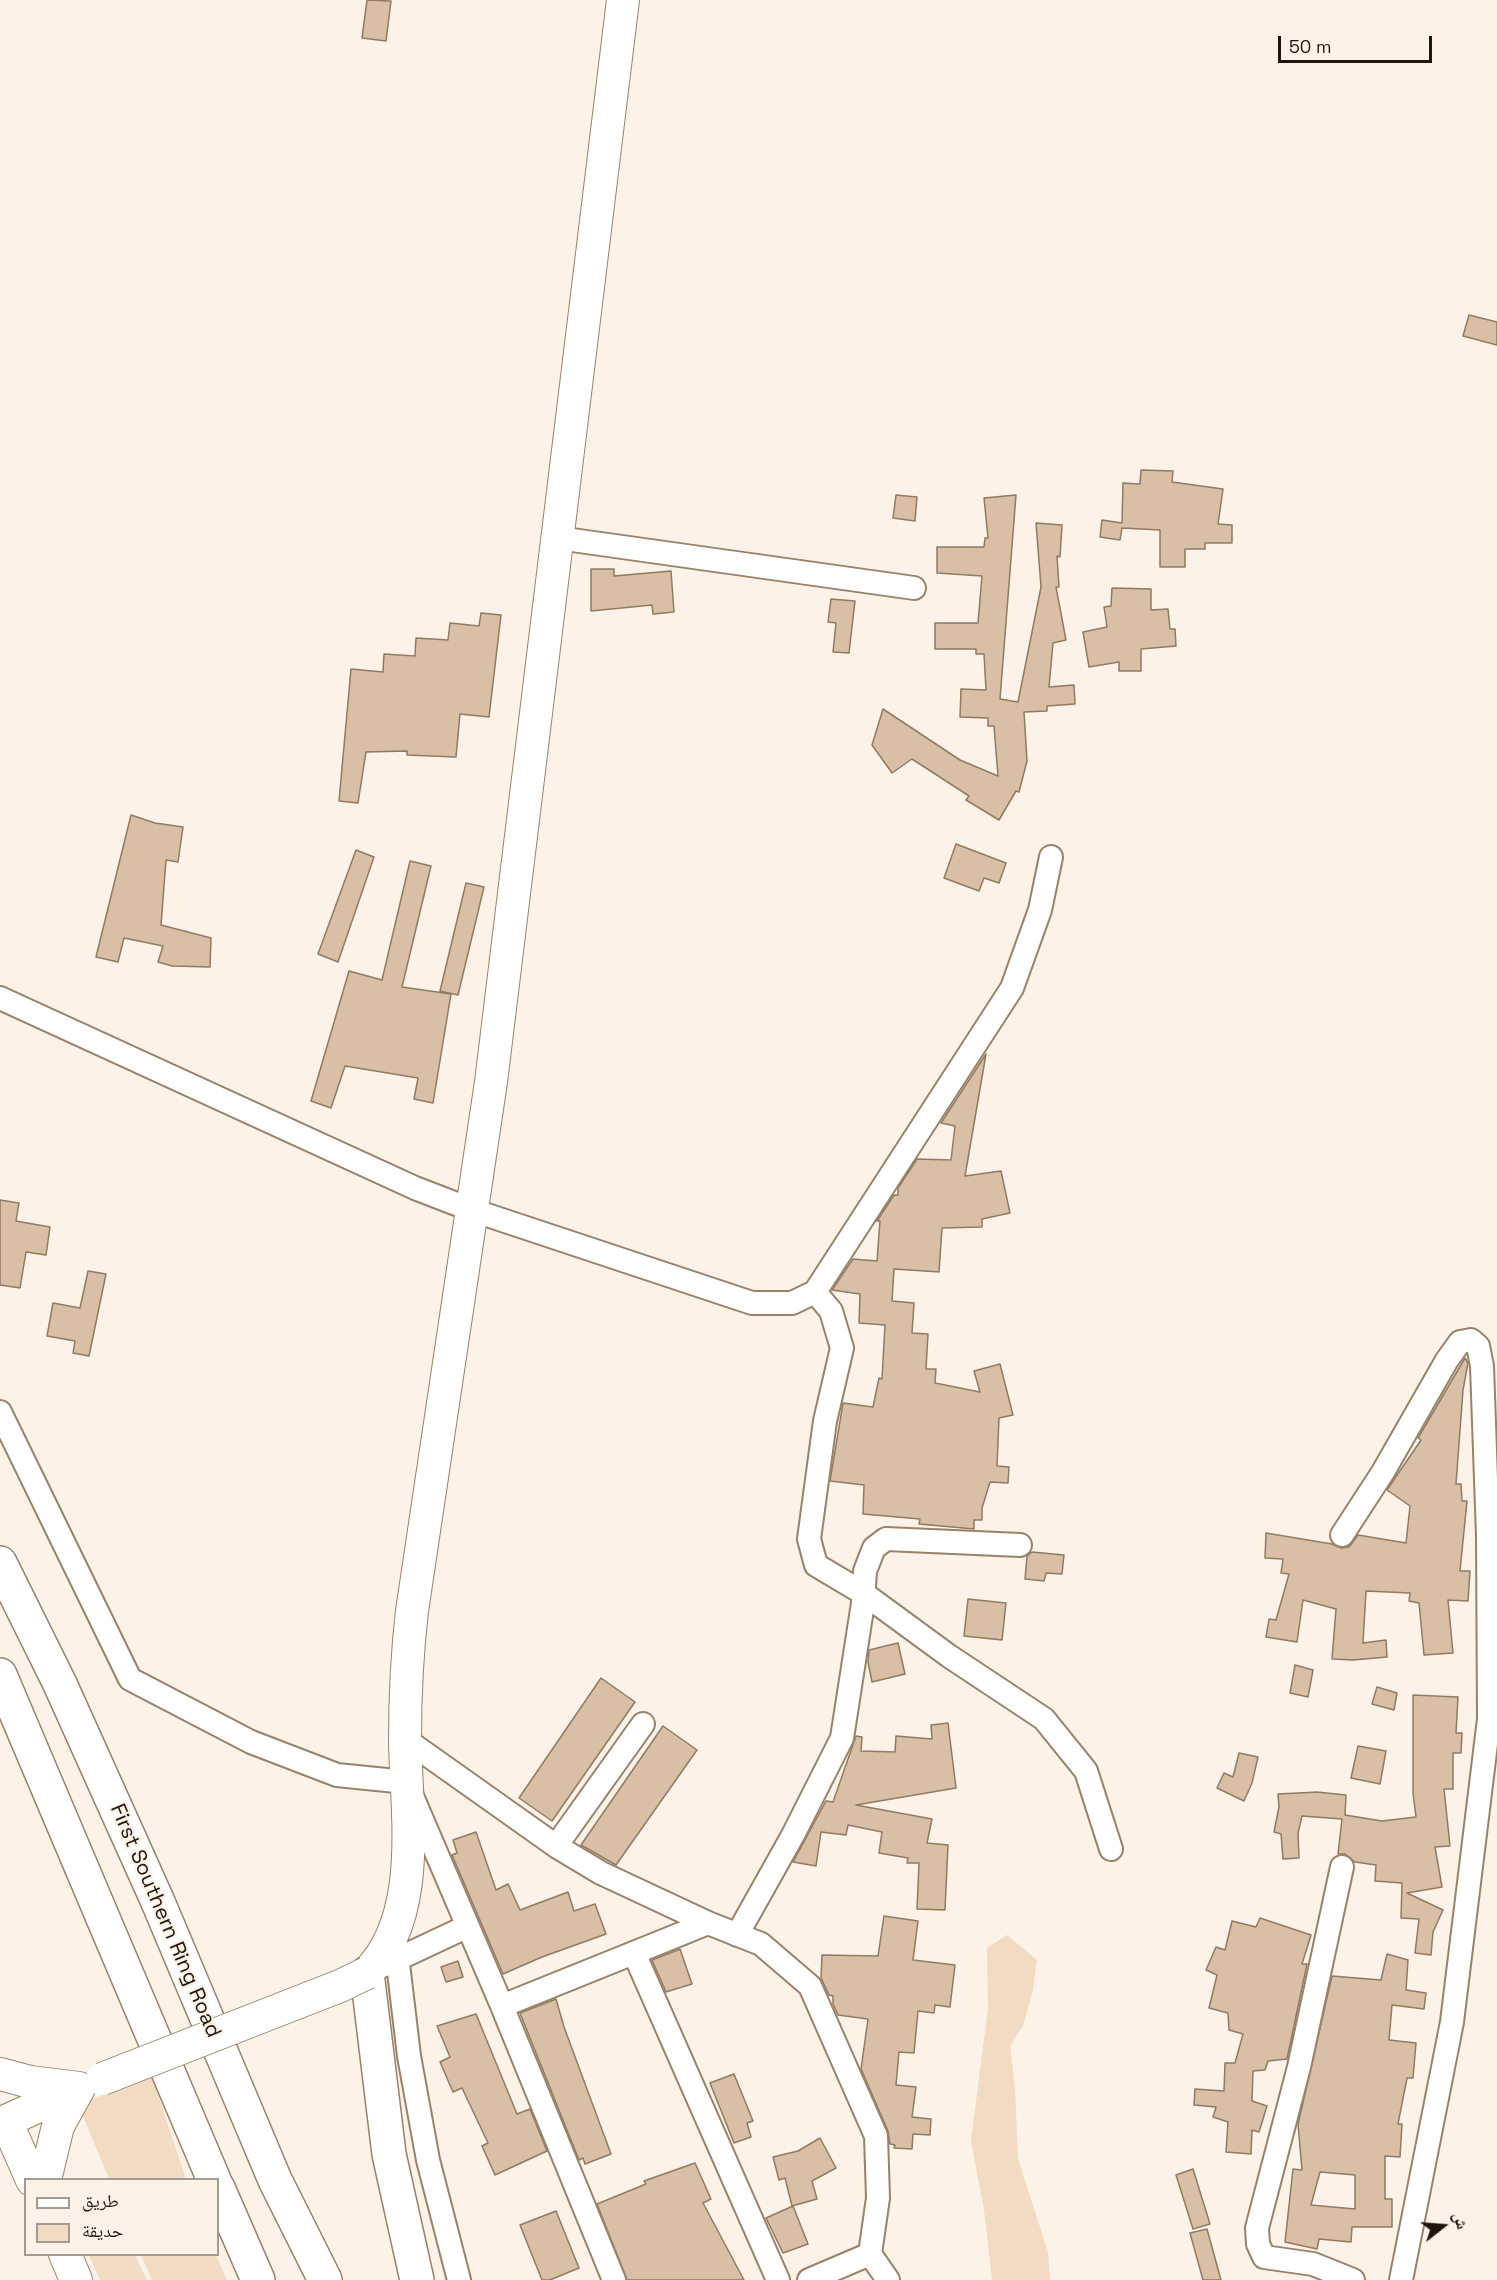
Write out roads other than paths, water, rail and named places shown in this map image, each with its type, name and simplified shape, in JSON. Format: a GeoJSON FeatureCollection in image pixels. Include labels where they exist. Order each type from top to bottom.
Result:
{"type":"FeatureCollection","features":[{"type":"Feature","properties":{"kind":"highway","name":"First Southern Ring Road"},"geometry":{"type":"LineString","coordinates":[[0,1563],[60,1684],[158,1902],[275,2180],[325,2280]]}},
{"type":"Feature","properties":{"kind":"highway"},"geometry":{"type":"LineString","coordinates":[[0,1676],[213,2178]]}},
{"type":"Feature","properties":{"kind":"highway"},"geometry":{"type":"LineString","coordinates":[[366,1972],[389,2154],[417,2280]]}},
{"type":"Feature","properties":{"kind":"highway"},"geometry":{"type":"LineString","coordinates":[[219,2190],[258,2280]]}},
{"type":"Feature","properties":{"kind":"main road"},"geometry":{"type":"LineString","coordinates":[[31,2178],[2,2117],[340,1986],[366,1972],[383,1954],[393,1929],[407,1873],[405,1739],[407,1659],[412,1611],[491,1082],[623,0]]}},
{"type":"Feature","properties":{"kind":"main road"},"geometry":{"type":"LineString","coordinates":[[0,2074],[30,2082],[91,2084]]}},
{"type":"Feature","properties":{"kind":"main road"},"geometry":{"type":"LineString","coordinates":[[45,2178],[58,2126],[91,2084]]}},
{"type":"Feature","properties":{"kind":"main road"},"geometry":{"type":"LineString","coordinates":[[66,2256],[76,2280]]}},
{"type":"Feature","properties":{"kind":"street"},"geometry":{"type":"LineString","coordinates":[[558,538],[914,588]]}},
{"type":"Feature","properties":{"kind":"street"},"geometry":{"type":"LineString","coordinates":[[0,998],[415,1188],[472,1210],[752,1303],[792,1303],[815,1292],[1012,988],[1040,910],[1051,856]]}},
{"type":"Feature","properties":{"kind":"street"},"geometry":{"type":"LineString","coordinates":[[815,1292],[831,1311],[842,1348],[825,1421],[809,1539],[816,1565],[863,1593],[949,1656],[1044,1719],[1086,1771],[1111,1849]]}},
{"type":"Feature","properties":{"kind":"street"},"geometry":{"type":"LineString","coordinates":[[1342,1535],[1383,1472],[1447,1360],[1460,1342],[1471,1340],[1478,1346],[1482,1366],[1488,1536],[1489,1719],[1452,2022],[1401,2280]]}},
{"type":"Feature","properties":{"kind":"street"},"geometry":{"type":"LineString","coordinates":[[0,1412],[130,1679],[251,1742],[337,1775],[406,1782],[466,1927],[502,2006],[614,2280]]}},
{"type":"Feature","properties":{"kind":"street"},"geometry":{"type":"LineString","coordinates":[[737,1935],[793,1835],[842,1738],[865,1571],[874,1548],[886,1539],[1020,1545]]}},
{"type":"Feature","properties":{"kind":"street"},"geometry":{"type":"LineString","coordinates":[[556,1846],[643,1724]]}},
{"type":"Feature","properties":{"kind":"street"},"geometry":{"type":"LineString","coordinates":[[405,1739],[556,1846],[601,1873],[708,1923],[761,1944],[810,1986],[876,2136],[878,2198],[870,2254],[888,2280]]}},
{"type":"Feature","properties":{"kind":"street"},"geometry":{"type":"LineString","coordinates":[[1342,1867],[1299,2067],[1257,2228],[1258,2244],[1264,2257],[1313,2264],[1353,2280]]}},
{"type":"Feature","properties":{"kind":"street"},"geometry":{"type":"LineString","coordinates":[[502,2006],[708,1923]]}},
{"type":"Feature","properties":{"kind":"street"},"geometry":{"type":"LineString","coordinates":[[366,1972],[398,1960],[466,1927]]}},
{"type":"Feature","properties":{"kind":"street"},"geometry":{"type":"LineString","coordinates":[[393,1929],[409,2056],[428,2160],[459,2280]]}},
{"type":"Feature","properties":{"kind":"street"},"geometry":{"type":"LineString","coordinates":[[633,1953],[778,2280]]}},
{"type":"Feature","properties":{"kind":"street"},"geometry":{"type":"LineString","coordinates":[[809,2280],[870,2254]]}}]}
